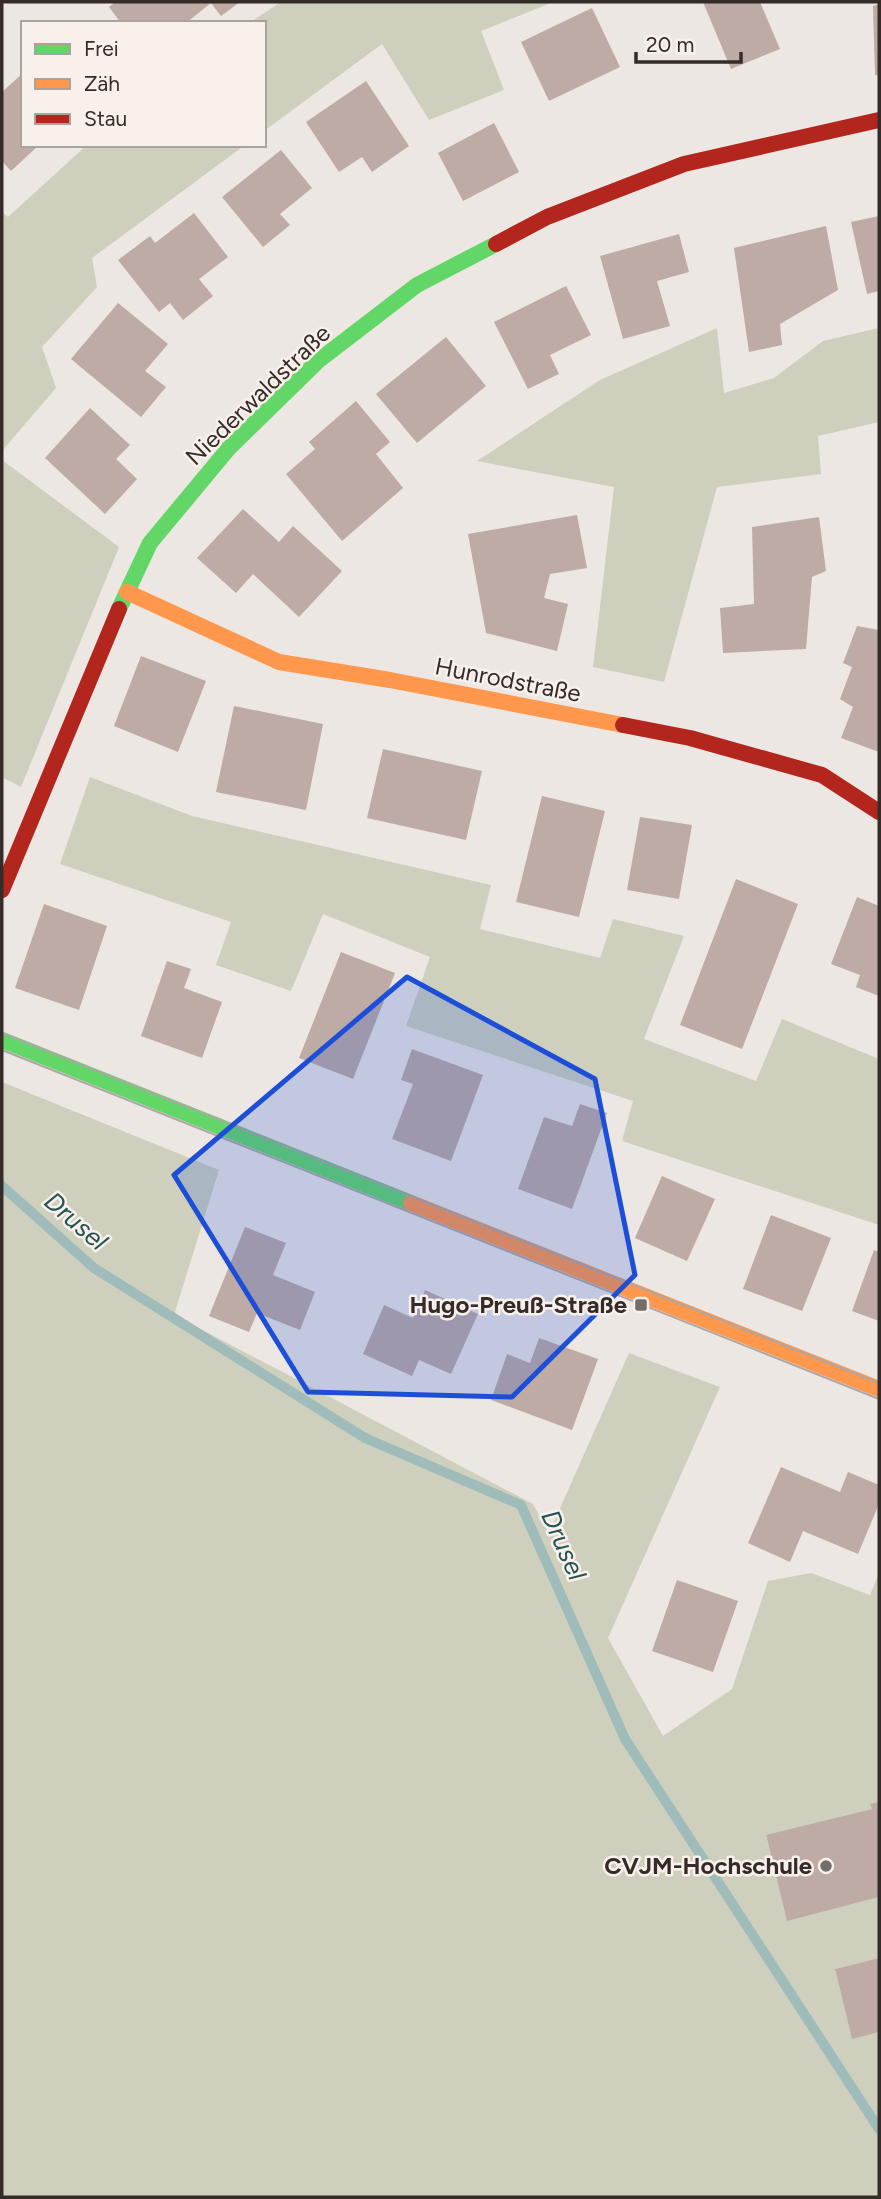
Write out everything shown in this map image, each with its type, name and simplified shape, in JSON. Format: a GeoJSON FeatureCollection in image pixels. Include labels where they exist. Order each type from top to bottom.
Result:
{"type":"FeatureCollection","features":[{"type":"Feature","properties":{"kind":"street","name":"Niederwaldstraße"},"geometry":{"type":"LineString","coordinates":[[2,890],[50,768],[150,543],[229,448],[318,361],[417,285],[547,217],[684,164],[879,121]]}},
{"type":"Feature","properties":{"kind":"street","name":"Hunrodstraße"},"geometry":{"type":"LineString","coordinates":[[127,592],[279,662],[390,680],[690,738],[822,775],[879,812]]}},
{"type":"Feature","properties":{"kind":"street"},"geometry":{"type":"LineString","coordinates":[[2,1040],[879,1389]]}},
{"type":"Feature","properties":{"kind":"highlighted area"},"geometry":{"type":"Polygon","coordinates":[[[407,977],[595,1079],[635,1275],[512,1397],[308,1392],[174,1175],[407,977]]]}},
{"type":"Feature","properties":{"kind":"green space"},"geometry":{"type":"Polygon","coordinates":[[[281,2],[553,2],[481,31],[504,90],[429,120],[382,44],[266,130],[266,21],[252,21],[281,2]]]}},
{"type":"Feature","properties":{"kind":"green space"},"geometry":{"type":"Polygon","coordinates":[[[85,147],[242,147],[92,258],[97,287],[42,347],[56,388],[2,451],[2,212],[8,217],[85,147]]]}},
{"type":"Feature","properties":{"kind":"green space"},"geometry":{"type":"Polygon","coordinates":[[[717,328],[724,393],[774,378],[823,341],[879,328],[879,422],[818,436],[821,474],[717,487],[664,682],[593,667],[614,487],[477,461],[600,380],[717,328]]]}},
{"type":"Feature","properties":{"kind":"green space"},"geometry":{"type":"Polygon","coordinates":[[[2,460],[119,547],[21,787],[2,777],[2,460]]]}},
{"type":"Feature","properties":{"kind":"green space"},"geometry":{"type":"Polygon","coordinates":[[[90,777],[192,816],[491,885],[480,929],[600,958],[613,919],[684,936],[644,1039],[756,1081],[782,1019],[879,1059],[879,1225],[622,1141],[633,1101],[406,1026],[430,957],[323,914],[291,991],[216,965],[231,922],[60,864],[90,777]]]}},
{"type":"Feature","properties":{"kind":"green space"},"geometry":{"type":"Polygon","coordinates":[[[2,1082],[219,1170],[174,1315],[533,1504],[549,1533],[629,1353],[720,1387],[608,1638],[663,1736],[732,1689],[768,1581],[811,1573],[870,1595],[879,1573],[879,1802],[871,1804],[872,1809],[766,1836],[787,1920],[879,1897],[879,1958],[835,1969],[852,2038],[879,2032],[879,2197],[2,2197],[2,1082]]]}},
{"type":"Feature","properties":{"kind":"building"},"geometry":{"type":"Polygon","coordinates":[[[115,2],[240,2],[221,16],[211,3],[188,21],[120,21],[109,7],[115,2]]]}},
{"type":"Feature","properties":{"kind":"building"},"geometry":{"type":"Polygon","coordinates":[[[703,2],[760,2],[780,49],[731,69],[703,2]]]}},
{"type":"Feature","properties":{"kind":"building"},"geometry":{"type":"Polygon","coordinates":[[[879,4],[879,75],[875,75],[873,6],[879,4]]]}},
{"type":"Feature","properties":{"kind":"building"},"geometry":{"type":"Polygon","coordinates":[[[592,8],[620,67],[549,101],[521,42],[592,8]]]}},
{"type":"Feature","properties":{"kind":"building"},"geometry":{"type":"Polygon","coordinates":[[[21,75],[21,147],[37,147],[11,171],[2,161],[2,92],[21,75]]]}},
{"type":"Feature","properties":{"kind":"building"},"geometry":{"type":"Polygon","coordinates":[[[366,81],[409,146],[372,172],[362,157],[339,172],[306,122],[366,81]]]}},
{"type":"Feature","properties":{"kind":"building"},"geometry":{"type":"Polygon","coordinates":[[[494,123],[519,172],[463,201],[438,153],[494,123]]]}},
{"type":"Feature","properties":{"kind":"building"},"geometry":{"type":"Polygon","coordinates":[[[281,150],[312,188],[280,214],[290,225],[263,247],[222,197],[281,150]]]}},
{"type":"Feature","properties":{"kind":"building"},"geometry":{"type":"Polygon","coordinates":[[[194,213],[228,257],[199,279],[213,296],[183,320],[170,303],[159,312],[118,260],[150,236],[155,243],[194,213]]]}},
{"type":"Feature","properties":{"kind":"building"},"geometry":{"type":"Polygon","coordinates":[[[879,216],[879,291],[867,294],[851,222],[879,216]]]}},
{"type":"Feature","properties":{"kind":"building"},"geometry":{"type":"Polygon","coordinates":[[[826,226],[838,290],[780,324],[782,345],[749,352],[734,248],[826,226]]]}},
{"type":"Feature","properties":{"kind":"building"},"geometry":{"type":"Polygon","coordinates":[[[679,234],[689,272],[657,281],[670,326],[623,339],[600,256],[679,234]]]}},
{"type":"Feature","properties":{"kind":"building"},"geometry":{"type":"Polygon","coordinates":[[[566,286],[591,335],[550,355],[559,374],[528,389],[494,322],[566,286]]]}},
{"type":"Feature","properties":{"kind":"building"},"geometry":{"type":"Polygon","coordinates":[[[118,303],[168,344],[145,371],[166,387],[141,417],[71,359],[118,303]]]}},
{"type":"Feature","properties":{"kind":"building"},"geometry":{"type":"Polygon","coordinates":[[[446,337],[486,386],[417,443],[376,394],[446,337]]]}},
{"type":"Feature","properties":{"kind":"building"},"geometry":{"type":"Polygon","coordinates":[[[356,401],[390,442],[376,454],[403,488],[342,541],[286,474],[315,449],[309,442],[356,401]]]}},
{"type":"Feature","properties":{"kind":"building"},"geometry":{"type":"Polygon","coordinates":[[[90,408],[130,445],[116,459],[137,479],[105,514],[45,458],[90,408]]]}},
{"type":"Feature","properties":{"kind":"building"},"geometry":{"type":"Polygon","coordinates":[[[243,509],[279,542],[293,526],[342,571],[299,617],[253,574],[236,593],[197,558],[243,509]]]}},
{"type":"Feature","properties":{"kind":"building"},"geometry":{"type":"Polygon","coordinates":[[[577,515],[587,568],[550,574],[544,598],[568,604],[557,651],[486,633],[468,534],[577,515]]]}},
{"type":"Feature","properties":{"kind":"building"},"geometry":{"type":"Polygon","coordinates":[[[819,517],[826,571],[812,577],[806,649],[723,653],[720,608],[754,604],[752,527],[819,517]]]}},
{"type":"Feature","properties":{"kind":"building"},"geometry":{"type":"Polygon","coordinates":[[[857,626],[879,630],[879,752],[841,738],[853,707],[840,699],[852,667],[843,663],[857,626]]]}},
{"type":"Feature","properties":{"kind":"building"},"geometry":{"type":"Polygon","coordinates":[[[141,656],[206,681],[178,752],[114,726],[141,656]]]}},
{"type":"Feature","properties":{"kind":"building"},"geometry":{"type":"Polygon","coordinates":[[[234,706],[323,724],[306,810],[216,792],[234,706]]]}},
{"type":"Feature","properties":{"kind":"building"},"geometry":{"type":"Polygon","coordinates":[[[383,749],[482,771],[466,840],[367,818],[383,749]]]}},
{"type":"Feature","properties":{"kind":"building"},"geometry":{"type":"Polygon","coordinates":[[[542,796],[605,811],[579,917],[516,902],[542,796]]]}},
{"type":"Feature","properties":{"kind":"building"},"geometry":{"type":"Polygon","coordinates":[[[640,817],[692,825],[679,899],[627,890],[640,817]]]}},
{"type":"Feature","properties":{"kind":"building"},"geometry":{"type":"Polygon","coordinates":[[[736,879],[798,904],[742,1049],[680,1025],[736,879]]]}},
{"type":"Feature","properties":{"kind":"building"},"geometry":{"type":"Polygon","coordinates":[[[857,897],[879,906],[879,996],[856,987],[860,975],[831,964],[857,897]]]}},
{"type":"Feature","properties":{"kind":"building"},"geometry":{"type":"Polygon","coordinates":[[[44,904],[107,926],[79,1010],[15,988],[44,904]]]}},
{"type":"Feature","properties":{"kind":"building"},"geometry":{"type":"Polygon","coordinates":[[[341,952],[395,973],[353,1079],[299,1058],[341,952]]]}},
{"type":"Feature","properties":{"kind":"building"},"geometry":{"type":"Polygon","coordinates":[[[167,961],[191,969],[184,988],[222,1002],[202,1058],[141,1036],[167,961]]]}},
{"type":"Feature","properties":{"kind":"building"},"geometry":{"type":"Polygon","coordinates":[[[412,1049],[483,1075],[451,1161],[392,1139],[413,1084],[401,1080],[412,1049]]]}},
{"type":"Feature","properties":{"kind":"building"},"geometry":{"type":"Polygon","coordinates":[[[580,1104],[607,1113],[572,1209],[518,1189],[544,1117],[572,1126],[580,1104]]]}},
{"type":"Feature","properties":{"kind":"building"},"geometry":{"type":"Polygon","coordinates":[[[662,1176],[715,1199],[687,1261],[635,1238],[662,1176]]]}},
{"type":"Feature","properties":{"kind":"building"},"geometry":{"type":"Polygon","coordinates":[[[771,1215],[831,1238],[802,1311],[743,1289],[771,1215]]]}},
{"type":"Feature","properties":{"kind":"building"},"geometry":{"type":"Polygon","coordinates":[[[245,1227],[286,1243],[273,1275],[315,1292],[300,1330],[257,1313],[249,1332],[209,1316],[245,1227]]]}},
{"type":"Feature","properties":{"kind":"building"},"geometry":{"type":"Polygon","coordinates":[[[874,1250],[879,1252],[879,1321],[852,1311],[874,1250]]]}},
{"type":"Feature","properties":{"kind":"building"},"geometry":{"type":"Polygon","coordinates":[[[425,1290],[478,1314],[451,1374],[419,1360],[412,1376],[363,1354],[384,1305],[413,1318],[425,1290]]]}},
{"type":"Feature","properties":{"kind":"building"},"geometry":{"type":"Polygon","coordinates":[[[539,1338],[598,1359],[572,1430],[491,1400],[507,1354],[530,1363],[539,1338]]]}},
{"type":"Feature","properties":{"kind":"building"},"geometry":{"type":"Polygon","coordinates":[[[781,1467],[840,1492],[848,1472],[879,1485],[879,1504],[858,1554],[803,1531],[790,1562],[748,1543],[781,1467]]]}},
{"type":"Feature","properties":{"kind":"building"},"geometry":{"type":"Polygon","coordinates":[[[677,1580],[738,1601],[713,1672],[652,1651],[677,1580]]]}},
{"type":"Feature","properties":{"kind":"building","name":"CVJM-Hochschule"},"geometry":{"type":"Polygon","coordinates":[[[879,1802],[879,1897],[787,1921],[766,1835],[872,1809],[870,1804],[879,1802]]]}},
{"type":"Feature","properties":{"kind":"building"},"geometry":{"type":"Polygon","coordinates":[[[879,1958],[879,2032],[852,2039],[835,1969],[879,1958]]]}},
{"type":"Feature","properties":{"kind":"waterway","name":"Drusel"},"geometry":{"type":"LineString","coordinates":[[2,1186],[94,1268],[365,1438],[521,1505],[625,1739],[879,2129]]}},
{"type":"Feature","properties":{"kind":"tram line"},"geometry":{"type":"LineString","coordinates":[[2,1033],[879,1383]]}},
{"type":"Feature","properties":{"kind":"tram line"},"geometry":{"type":"LineString","coordinates":[[2,1050],[879,1399]]}},
{"type":"Feature","properties":{"kind":"traffic: fast"},"geometry":{"type":"LineString","coordinates":[[119,609],[150,543],[229,448],[318,361],[417,285],[496,244]]}},
{"type":"Feature","properties":{"kind":"traffic: fast"},"geometry":{"type":"LineString","coordinates":[[2,1040],[411,1203]]}},
{"type":"Feature","properties":{"kind":"traffic: slow"},"geometry":{"type":"LineString","coordinates":[[127,592],[279,662],[390,680],[623,725]]}},
{"type":"Feature","properties":{"kind":"traffic: slow"},"geometry":{"type":"LineString","coordinates":[[411,1203],[879,1389]]}},
{"type":"Feature","properties":{"kind":"traffic: jam"},"geometry":{"type":"LineString","coordinates":[[496,244],[547,217],[684,164],[879,120]]}},
{"type":"Feature","properties":{"kind":"traffic: jam"},"geometry":{"type":"LineString","coordinates":[[2,890],[119,609]]}},
{"type":"Feature","properties":{"kind":"traffic: jam"},"geometry":{"type":"LineString","coordinates":[[623,725],[690,738],[822,775],[879,812]]}},
{"type":"Feature","properties":{"kind":"place","name":"Hugo-Preuß-Straße"},"geometry":{"type":"Point","coordinates":[641,1305]}},
{"type":"Feature","properties":{"kind":"place","name":"CVJM-Hochschule"},"geometry":{"type":"Point","coordinates":[826,1866]}}]}
